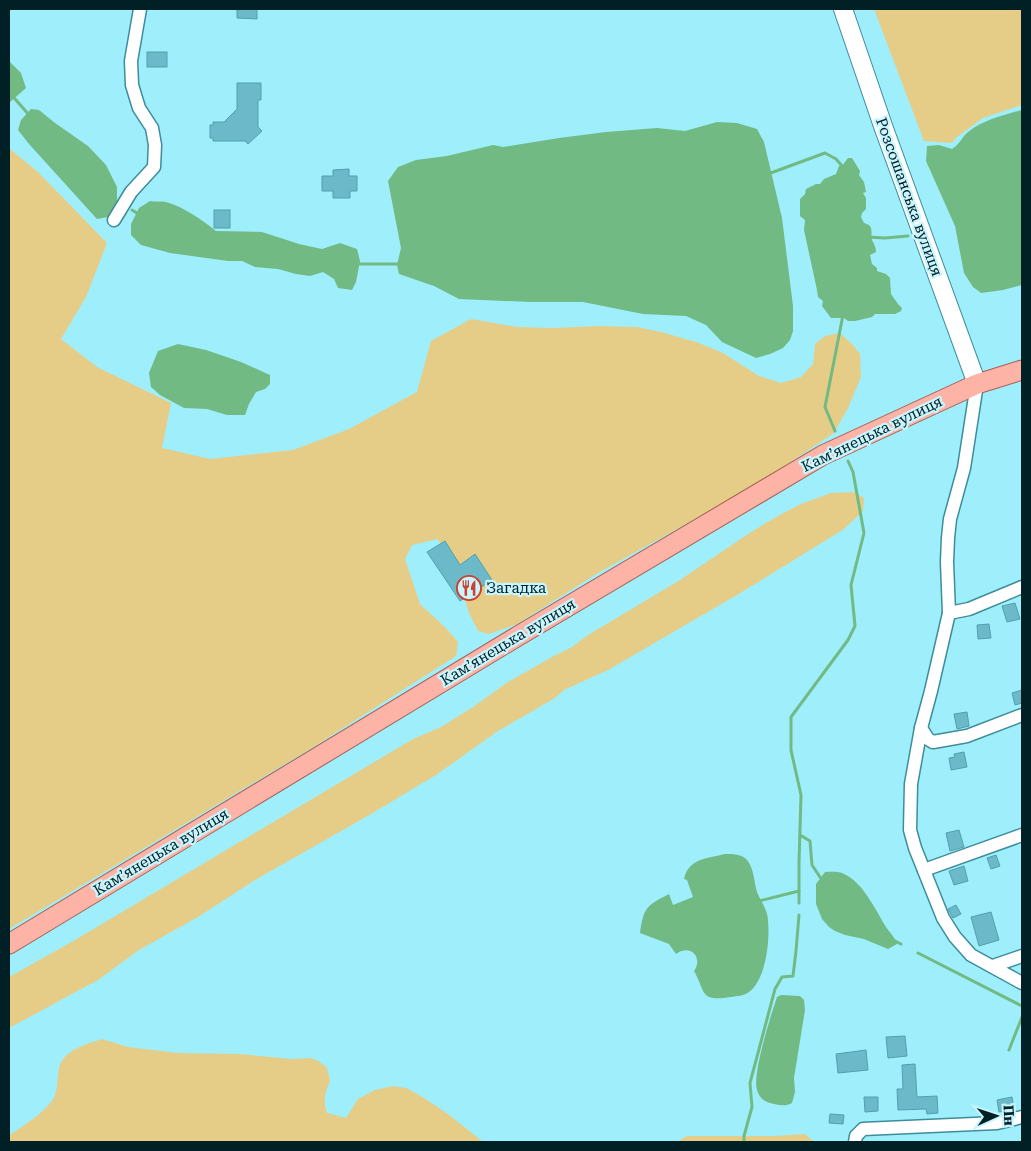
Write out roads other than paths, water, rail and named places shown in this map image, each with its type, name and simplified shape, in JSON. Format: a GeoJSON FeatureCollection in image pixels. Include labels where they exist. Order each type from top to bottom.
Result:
{"type":"FeatureCollection","features":[{"type":"Feature","properties":{"kind":"main road","name":"Камʼянецька вулиця"},"geometry":{"type":"LineString","coordinates":[[9,944],[823,454],[977,384],[1022,370]]}},
{"type":"Feature","properties":{"kind":"street"},"geometry":{"type":"LineString","coordinates":[[114,220],[131,192],[154,167],[155,145],[152,128],[139,108],[132,85],[131,61],[140,9]]}},
{"type":"Feature","properties":{"kind":"street","name":"Розсошанська вулиця"},"geometry":{"type":"LineString","coordinates":[[843,9],[883,126],[977,384]]}},
{"type":"Feature","properties":{"kind":"street"},"geometry":{"type":"LineString","coordinates":[[977,384],[964,468],[950,518],[947,588],[949,613],[921,728],[911,784],[910,830],[915,848],[943,918],[955,937],[971,956],[1022,983]]}},
{"type":"Feature","properties":{"kind":"street"},"geometry":{"type":"LineString","coordinates":[[949,613],[969,609],[1022,587]]}},
{"type":"Feature","properties":{"kind":"street"},"geometry":{"type":"LineString","coordinates":[[921,728],[928,739],[933,742],[967,736],[1022,715]]}},
{"type":"Feature","properties":{"kind":"street"},"geometry":{"type":"LineString","coordinates":[[924,870],[1022,835]]}},
{"type":"Feature","properties":{"kind":"street"},"geometry":{"type":"LineString","coordinates":[[992,966],[1022,956]]}},
{"type":"Feature","properties":{"kind":"street"},"geometry":{"type":"LineString","coordinates":[[855,1142],[856,1136],[863,1129],[997,1122],[1022,1117]]}},
{"type":"Feature","properties":{"kind":"waterway"},"geometry":{"type":"LineString","coordinates":[[9,92],[30,116]]}},
{"type":"Feature","properties":{"kind":"waterway"},"geometry":{"type":"LineString","coordinates":[[768,174],[825,153],[836,159],[843,167]]}},
{"type":"Feature","properties":{"kind":"waterway"},"geometry":{"type":"LineString","coordinates":[[132,210],[140,215]]}},
{"type":"Feature","properties":{"kind":"waterway"},"geometry":{"type":"LineString","coordinates":[[867,237],[908,236]]}},
{"type":"Feature","properties":{"kind":"waterway"},"geometry":{"type":"LineString","coordinates":[[356,264],[400,264]]}},
{"type":"Feature","properties":{"kind":"waterway"},"geometry":{"type":"LineString","coordinates":[[835,431],[825,407],[843,315]]}},
{"type":"Feature","properties":{"kind":"waterway"},"geometry":{"type":"LineString","coordinates":[[799,903],[801,795],[791,750],[791,717],[848,640],[855,626],[851,585],[864,533],[853,472],[848,461]]}},
{"type":"Feature","properties":{"kind":"waterway"},"geometry":{"type":"LineString","coordinates":[[800,835],[810,841],[812,865],[822,880]]}},
{"type":"Feature","properties":{"kind":"waterway"},"geometry":{"type":"LineString","coordinates":[[759,901],[799,891]]}},
{"type":"Feature","properties":{"kind":"waterway"},"geometry":{"type":"LineString","coordinates":[[744,1142],[752,1107],[750,1083],[775,989],[782,977],[793,976],[799,915]]}},
{"type":"Feature","properties":{"kind":"waterway"},"geometry":{"type":"LineString","coordinates":[[893,940],[901,944]]}},
{"type":"Feature","properties":{"kind":"waterway"},"geometry":{"type":"LineString","coordinates":[[918,953],[1022,1006]]}},
{"type":"Feature","properties":{"kind":"waterway"},"geometry":{"type":"LineString","coordinates":[[1009,1050],[1022,1017]]}},
{"type":"Feature","properties":{"kind":"place","name":"Загадка"},"geometry":{"type":"Point","coordinates":[469,588]}}]}
